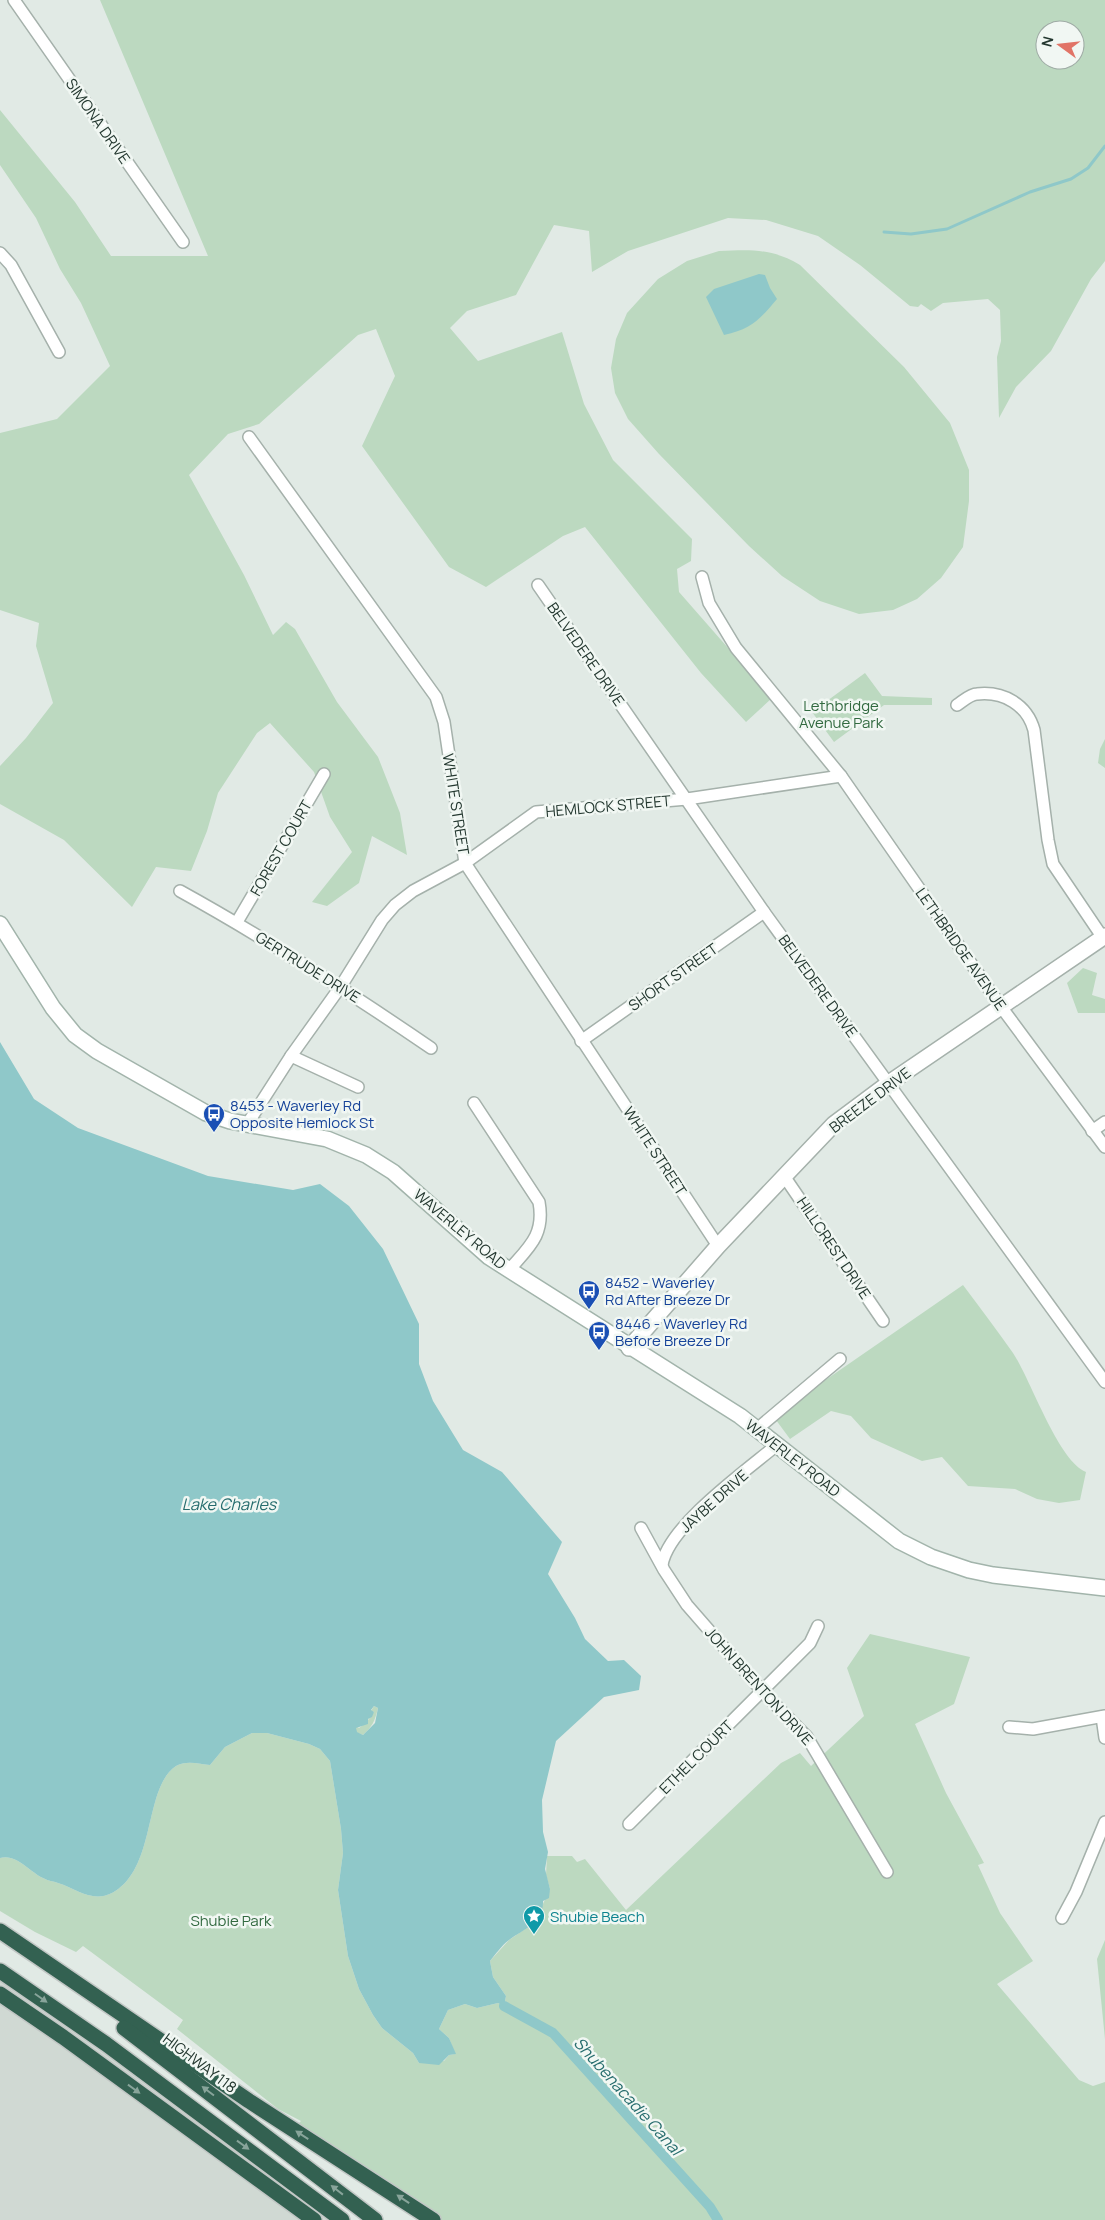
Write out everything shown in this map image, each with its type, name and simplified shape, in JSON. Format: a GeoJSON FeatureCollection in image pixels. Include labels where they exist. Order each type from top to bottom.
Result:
{"type":"FeatureCollection","features":[{"type":"Feature","properties":{"kind":"highway"},"geometry":{"type":"LineString","coordinates":[[0,1931],[249,2101],[433,2220]]}},
{"type":"Feature","properties":{"kind":"highway","name":"HIGHWAY 118"},"geometry":{"type":"LineString","coordinates":[[0,1940],[170,2062],[375,2220]]}},
{"type":"Feature","properties":{"kind":"highway"},"geometry":{"type":"LineString","coordinates":[[0,1971],[106,2044],[342,2220]]}},
{"type":"Feature","properties":{"kind":"highway"},"geometry":{"type":"LineString","coordinates":[[0,1994],[95,2060],[247,2173],[314,2220]]}},
{"type":"Feature","properties":{"kind":"highway"},"geometry":{"type":"LineString","coordinates":[[247,2173],[298,2220]]}},
{"type":"Feature","properties":{"kind":"main road","name":"WAVERLEY ROAD"},"geometry":{"type":"LineString","coordinates":[[0,924],[53,1008],[75,1035],[97,1051],[182,1102],[206,1113],[230,1121],[327,1139],[366,1155],[393,1172],[488,1257],[757,1429],[881,1528],[932,1558],[993,1575],[1105,1588]]}},
{"type":"Feature","properties":{"kind":"main road","name":"BREEZE DRIVE"},"geometry":{"type":"LineString","coordinates":[[629,1348],[718,1246],[834,1124],[889,1083],[1104,937]]}},
{"type":"Feature","properties":{"kind":"street","name":"SIMONA DRIVE"},"geometry":{"type":"LineString","coordinates":[[14,0],[183,242]]}},
{"type":"Feature","properties":{"kind":"street"},"geometry":{"type":"LineString","coordinates":[[0,253],[11,265],[59,352]]}},
{"type":"Feature","properties":{"kind":"street","name":"WHITE STREET"},"geometry":{"type":"LineString","coordinates":[[249,437],[436,697],[444,722],[465,863],[718,1246]]}},
{"type":"Feature","properties":{"kind":"street","name":"LETHBRIDGE AVENUE"},"geometry":{"type":"LineString","coordinates":[[702,577],[709,603],[736,648],[841,776],[1002,1008],[1105,1147]]}},
{"type":"Feature","properties":{"kind":"street","name":"BELVEDERE DRIVE"},"geometry":{"type":"LineString","coordinates":[[538,585],[764,912],[1105,1382]]}},
{"type":"Feature","properties":{"kind":"street"},"geometry":{"type":"LineString","coordinates":[[956,705],[975,694],[993,695],[1008,699],[1021,706],[1030,716],[1034,730],[1048,840],[1054,864],[1104,937]]}},
{"type":"Feature","properties":{"kind":"street","name":"FOREST COURT"},"geometry":{"type":"LineString","coordinates":[[237,922],[324,774]]}},
{"type":"Feature","properties":{"kind":"street","name":"HEMLOCK STREET"},"geometry":{"type":"LineString","coordinates":[[248,1124],[382,920],[395,905],[413,891],[465,863],[536,812],[687,799],[841,776]]}},
{"type":"Feature","properties":{"kind":"street","name":"GERTRUDE DRIVE"},"geometry":{"type":"LineString","coordinates":[[180,891],[237,922],[340,986],[431,1048]]}},
{"type":"Feature","properties":{"kind":"street","name":"SHORT STREET"},"geometry":{"type":"LineString","coordinates":[[582,1040],[764,912]]}},
{"type":"Feature","properties":{"kind":"street"},"geometry":{"type":"LineString","coordinates":[[291,1056],[358,1087]]}},
{"type":"Feature","properties":{"kind":"street"},"geometry":{"type":"LineString","coordinates":[[474,1103],[539,1202],[540,1231],[509,1270]]}},
{"type":"Feature","properties":{"kind":"street"},"geometry":{"type":"LineString","coordinates":[[1092,1131],[1105,1122]]}},
{"type":"Feature","properties":{"kind":"street","name":"HILLCREST DRIVE"},"geometry":{"type":"LineString","coordinates":[[784,1176],[883,1321]]}},
{"type":"Feature","properties":{"kind":"street"},"geometry":{"type":"LineString","coordinates":[[757,1429],[840,1359]]}},
{"type":"Feature","properties":{"kind":"street","name":"JAYBE DRIVE"},"geometry":{"type":"LineString","coordinates":[[662,1565],[664,1554],[673,1539],[704,1506],[778,1444]]}},
{"type":"Feature","properties":{"kind":"street","name":"JOHN BRENTON DRIVE"},"geometry":{"type":"LineString","coordinates":[[641,1528],[664,1570],[687,1605],[762,1691],[807,1737],[887,1872]]}},
{"type":"Feature","properties":{"kind":"street","name":"ETHEL COURT"},"geometry":{"type":"LineString","coordinates":[[629,1824],[810,1643],[818,1626]]}},
{"type":"Feature","properties":{"kind":"street"},"geometry":{"type":"LineString","coordinates":[[1009,1727],[1033,1729],[1103,1717],[1105,1738]]}},
{"type":"Feature","properties":{"kind":"street"},"geometry":{"type":"LineString","coordinates":[[1062,1918],[1076,1892],[1105,1822]]}},
{"type":"Feature","properties":{"kind":"shaded area"},"geometry":{"type":"Polygon","coordinates":[[[0,1968],[336,2220],[0,2220],[0,1968]]]}},
{"type":"Feature","properties":{"kind":"green space"},"geometry":{"type":"Polygon","coordinates":[[[100,0],[1105,0],[1105,261],[1091,279],[1051,351],[1016,387],[999,418],[997,357],[1001,341],[1000,310],[988,299],[943,303],[931,311],[921,304],[918,307],[910,306],[860,265],[818,236],[766,220],[728,218],[628,251],[592,272],[589,231],[554,225],[516,295],[467,311],[450,328],[478,361],[562,332],[584,404],[613,460],[692,539],[691,561],[677,569],[679,592],[772,698],[746,722],[701,673],[585,527],[563,536],[486,587],[449,567],[362,446],[395,376],[376,329],[358,335],[259,424],[228,434],[189,475],[244,575],[273,635],[286,622],[295,629],[337,702],[378,757],[400,813],[407,855],[372,836],[359,883],[327,906],[312,902],[352,852],[330,817],[314,772],[270,723],[257,733],[218,793],[207,831],[191,871],[156,867],[132,907],[64,840],[0,804],[0,766],[26,738],[53,703],[36,646],[39,623],[0,610],[0,433],[57,419],[110,366],[81,303],[60,269],[36,218],[0,165],[0,110],[75,202],[111,256],[208,256],[100,0]]]}},
{"type":"Feature","properties":{"kind":"green space"},"geometry":{"type":"Polygon","coordinates":[[[719,251],[761,251],[790,259],[800,265],[904,367],[950,423],[969,470],[969,501],[963,547],[941,578],[917,599],[893,610],[859,614],[820,601],[782,576],[749,546],[659,454],[628,419],[615,393],[611,368],[616,339],[627,313],[658,279],[687,261],[719,251]]]}},
{"type":"Feature","properties":{"kind":"green space","name":"Lethbridge Avenue Park"},"geometry":{"type":"Polygon","coordinates":[[[865,673],[882,696],[932,698],[932,705],[884,705],[834,742],[812,712],[865,673]]]}},
{"type":"Feature","properties":{"kind":"green space"},"geometry":{"type":"Polygon","coordinates":[[[1105,739],[1105,768],[1098,763],[1100,749],[1105,739]]]}},
{"type":"Feature","properties":{"kind":"green space"},"geometry":{"type":"Polygon","coordinates":[[[1083,968],[1097,973],[1092,995],[1105,999],[1105,1013],[1078,1013],[1067,983],[1083,968]]]}},
{"type":"Feature","properties":{"kind":"green space"},"geometry":{"type":"Polygon","coordinates":[[[963,1285],[1013,1353],[1065,1453],[1076,1465],[1086,1472],[1080,1500],[1059,1503],[1037,1499],[1015,1489],[968,1486],[942,1457],[922,1461],[871,1438],[851,1416],[831,1411],[790,1439],[776,1420],[824,1381],[963,1285]]]}},
{"type":"Feature","properties":{"kind":"green space","name":"Shubie Park"},"geometry":{"type":"Polygon","coordinates":[[[870,1634],[970,1657],[954,1704],[915,1724],[946,1793],[984,1863],[978,1865],[1000,1913],[1033,1961],[997,1984],[1079,2080],[1093,2086],[1105,2082],[1105,2220],[422,2220],[298,2124],[301,2121],[278,2109],[177,2029],[183,2020],[83,1946],[76,1952],[35,1932],[0,1911],[0,1858],[12,1858],[45,1879],[85,1894],[105,1896],[126,1882],[136,1866],[143,1848],[158,1792],[166,1777],[176,1766],[189,1763],[210,1765],[225,1747],[252,1733],[267,1733],[309,1744],[320,1749],[330,1761],[343,1853],[338,1890],[348,1956],[359,1989],[382,2028],[413,2053],[419,2063],[444,2061],[449,2055],[455,2054],[449,2038],[439,2029],[448,2010],[465,2004],[477,2008],[498,2003],[504,2006],[506,1996],[493,1977],[490,1961],[509,1940],[534,1923],[550,1889],[546,1875],[547,1856],[572,1856],[577,1862],[585,1859],[626,1910],[781,1763],[800,1753],[811,1766],[864,1716],[847,1668],[870,1634]]]}},
{"type":"Feature","properties":{"kind":"green space"},"geometry":{"type":"Polygon","coordinates":[[[374,1706],[378,1708],[374,1720],[363,1735],[356,1732],[356,1728],[348,1725],[352,1724],[359,1728],[362,1726],[374,1712],[371,1711],[374,1706]]]}},
{"type":"Feature","properties":{"kind":"green space"},"geometry":{"type":"Polygon","coordinates":[[[1105,1940],[1105,2039],[1097,1959],[1105,1940]]]}},
{"type":"Feature","properties":{"kind":"water"},"geometry":{"type":"Polygon","coordinates":[[[759,274],[765,275],[777,299],[755,322],[742,330],[724,335],[706,297],[714,289],[759,274]]]}},
{"type":"Feature","properties":{"kind":"water","name":"Lake Charles"},"geometry":{"type":"Polygon","coordinates":[[[0,1042],[34,1099],[78,1128],[208,1176],[293,1190],[320,1184],[349,1206],[383,1249],[419,1324],[419,1364],[433,1401],[463,1450],[502,1472],[562,1542],[548,1574],[575,1618],[585,1639],[608,1661],[624,1660],[641,1676],[639,1690],[604,1697],[556,1741],[542,1800],[543,1832],[548,1852],[545,1869],[550,1889],[549,1898],[543,1901],[537,1920],[506,1942],[490,1961],[493,1977],[506,1996],[504,2006],[498,2003],[477,2008],[465,2004],[448,2010],[439,2029],[449,2038],[456,2054],[449,2055],[439,2065],[419,2063],[413,2053],[382,2028],[359,1989],[348,1956],[338,1890],[343,1853],[330,1761],[320,1749],[309,1744],[267,1733],[252,1733],[225,1747],[210,1765],[189,1763],[176,1766],[166,1777],[158,1792],[143,1848],[136,1866],[126,1882],[105,1896],[85,1894],[45,1879],[12,1858],[0,1858],[0,1042]],[[374,1706],[371,1710],[374,1712],[372,1717],[368,1719],[368,1724],[356,1728],[357,1732],[363,1735],[375,1723],[378,1708],[374,1706]]]}},
{"type":"Feature","properties":{"kind":"waterway"},"geometry":{"type":"LineString","coordinates":[[884,232],[911,234],[947,229],[1030,192],[1071,179],[1088,168],[1105,146]]}},
{"type":"Feature","properties":{"kind":"waterway","name":"Shubenacadie Canal"},"geometry":{"type":"LineString","coordinates":[[504,2006],[553,2033],[710,2207],[718,2220]]}},
{"type":"Feature","properties":{"kind":"place","name":"8453 - Waverley Rd Opposite Hemlock St"},"geometry":{"type":"Point","coordinates":[214,1133]}},
{"type":"Feature","properties":{"kind":"place","name":"8452 - Waverley Rd After Breeze Dr"},"geometry":{"type":"Point","coordinates":[589,1310]}},
{"type":"Feature","properties":{"kind":"place","name":"8446 - Waverley Rd Before Breeze Dr"},"geometry":{"type":"Point","coordinates":[599,1351]}},
{"type":"Feature","properties":{"kind":"place","name":"Shubie Beach"},"geometry":{"type":"Point","coordinates":[534,1935]}}]}
